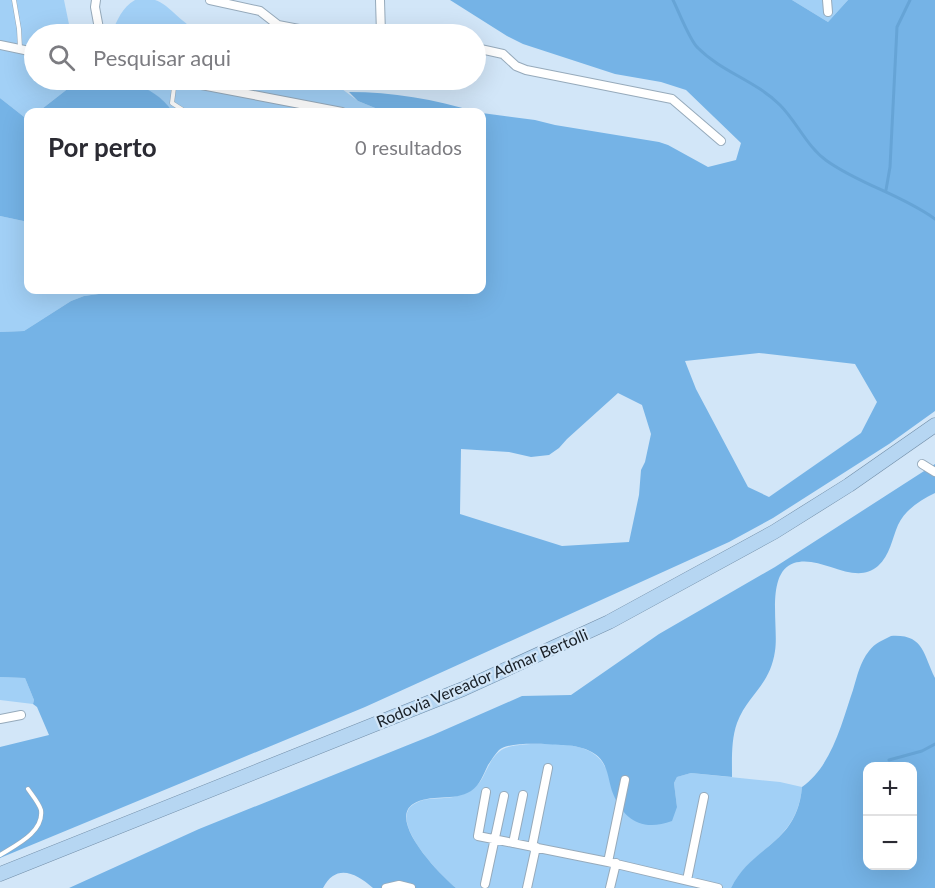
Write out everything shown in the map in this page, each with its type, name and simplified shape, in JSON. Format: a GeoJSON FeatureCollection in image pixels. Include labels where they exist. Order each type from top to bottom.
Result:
{"type":"FeatureCollection","features":[{"type":"Feature","properties":{"kind":"highway","name":"Rodovia Vereador Admar Bertolli"},"geometry":{"type":"LineString","coordinates":[[0,874],[463,689],[589,632],[774,532],[849,485],[935,425]]}},
{"type":"Feature","properties":{"kind":"street"},"geometry":{"type":"LineString","coordinates":[[96,0],[98,24]]}},
{"type":"Feature","properties":{"kind":"street"},"geometry":{"type":"LineString","coordinates":[[210,0],[260,11],[278,24]]}},
{"type":"Feature","properties":{"kind":"street"},"geometry":{"type":"LineString","coordinates":[[380,0],[381,24]]}},
{"type":"Feature","properties":{"kind":"street"},"geometry":{"type":"LineString","coordinates":[[827,0],[828,12]]}},
{"type":"Feature","properties":{"kind":"street"},"geometry":{"type":"LineString","coordinates":[[0,45],[24,50]]}},
{"type":"Feature","properties":{"kind":"street"},"geometry":{"type":"LineString","coordinates":[[486,50],[503,54],[516,66],[526,70],[672,99],[721,141]]}},
{"type":"Feature","properties":{"kind":"street"},"geometry":{"type":"LineString","coordinates":[[227,90],[321,108]]}},
{"type":"Feature","properties":{"kind":"street"},"geometry":{"type":"LineString","coordinates":[[922,464],[935,472]]}},
{"type":"Feature","properties":{"kind":"street"},"geometry":{"type":"LineString","coordinates":[[0,719],[21,715]]}},
{"type":"Feature","properties":{"kind":"street"},"geometry":{"type":"LineString","coordinates":[[527,888],[548,768]]}},
{"type":"Feature","properties":{"kind":"street"},"geometry":{"type":"LineString","coordinates":[[610,888],[625,780]]}},
{"type":"Feature","properties":{"kind":"street"},"geometry":{"type":"LineString","coordinates":[[486,792],[478,836],[612,863],[691,884],[718,888]]}},
{"type":"Feature","properties":{"kind":"street"},"geometry":{"type":"LineString","coordinates":[[513,843],[523,795]]}},
{"type":"Feature","properties":{"kind":"street"},"geometry":{"type":"LineString","coordinates":[[485,884],[504,796]]}},
{"type":"Feature","properties":{"kind":"street"},"geometry":{"type":"LineString","coordinates":[[691,884],[704,797]]}},
{"type":"Feature","properties":{"kind":"street"},"geometry":{"type":"LineString","coordinates":[[386,888],[399,885],[411,888]]}},
{"type":"Feature","properties":{"kind":"lane"},"geometry":{"type":"LineString","coordinates":[[14,0],[20,49]]}},
{"type":"Feature","properties":{"kind":"lane"},"geometry":{"type":"LineString","coordinates":[[174,90],[172,103],[180,108]]}},
{"type":"Feature","properties":{"kind":"lane"},"geometry":{"type":"LineString","coordinates":[[0,855],[29,835],[40,822],[41,808],[28,789]]}},
{"type":"Feature","properties":{"kind":"shaded area"},"geometry":{"type":"Polygon","coordinates":[[[0,0],[64,0],[69,24],[24,24],[24,90],[66,90],[43,108],[24,108],[24,117],[0,98],[0,0]]]}},
{"type":"Feature","properties":{"kind":"shaded area"},"geometry":{"type":"Polygon","coordinates":[[[135,0],[161,2],[187,24],[116,24],[123,10],[135,0]]]}},
{"type":"Feature","properties":{"kind":"shaded area"},"geometry":{"type":"Polygon","coordinates":[[[450,0],[792,0],[828,22],[848,0],[935,0],[935,411],[889,444],[773,518],[729,542],[365,707],[0,858],[0,747],[49,735],[37,707],[33,704],[34,700],[25,678],[0,677],[0,332],[24,331],[71,301],[99,294],[486,294],[486,114],[659,142],[708,167],[736,160],[741,143],[686,90],[661,82],[615,74],[523,44],[450,0]],[[759,353],[685,361],[696,389],[748,487],[769,497],[861,433],[877,402],[855,364],[759,353]],[[618,393],[549,455],[531,457],[509,452],[461,449],[460,514],[562,546],[629,542],[639,495],[641,470],[651,434],[642,405],[618,393]]]}},
{"type":"Feature","properties":{"kind":"shaded area"},"geometry":{"type":"Polygon","coordinates":[[[792,0],[848,0],[828,22],[792,0]]]}},
{"type":"Feature","properties":{"kind":"shaded area"},"geometry":{"type":"Polygon","coordinates":[[[66,90],[148,90],[170,108],[43,108],[66,90]]]}},
{"type":"Feature","properties":{"kind":"shaded area"},"geometry":{"type":"Polygon","coordinates":[[[146,90],[343,90],[358,101],[375,108],[170,108],[146,90]]]}},
{"type":"Feature","properties":{"kind":"shaded area"},"geometry":{"type":"Polygon","coordinates":[[[349,92],[413,97],[462,108],[375,108],[358,101],[349,92]]]}},
{"type":"Feature","properties":{"kind":"shaded area"},"geometry":{"type":"Polygon","coordinates":[[[0,98],[24,117],[24,221],[0,216],[0,98]]]}},
{"type":"Feature","properties":{"kind":"shaded area"},"geometry":{"type":"Polygon","coordinates":[[[0,216],[24,221],[24,294],[99,294],[71,301],[24,331],[0,332],[0,216]]]}},
{"type":"Feature","properties":{"kind":"shaded area"},"geometry":{"type":"Polygon","coordinates":[[[935,464],[935,493],[919,502],[905,515],[898,525],[888,552],[878,566],[869,572],[859,573],[804,561],[794,563],[785,569],[776,589],[776,641],[772,663],[764,682],[747,704],[737,723],[733,743],[732,777],[691,773],[677,777],[674,783],[677,807],[672,821],[652,825],[643,824],[628,816],[612,791],[604,764],[594,753],[566,745],[511,745],[499,750],[479,783],[471,791],[457,796],[420,801],[413,804],[407,812],[407,823],[411,835],[419,848],[456,888],[373,888],[360,878],[340,873],[328,880],[323,888],[69,888],[199,829],[433,735],[522,696],[571,695],[659,634],[775,567],[935,464]]]}},
{"type":"Feature","properties":{"kind":"shaded area"},"geometry":{"type":"Polygon","coordinates":[[[891,636],[910,638],[921,647],[935,678],[935,888],[731,888],[750,862],[783,833],[792,821],[802,787],[821,767],[835,743],[863,660],[879,642],[891,636]]]}},
{"type":"Feature","properties":{"kind":"shaded area"},"geometry":{"type":"Polygon","coordinates":[[[0,677],[25,678],[34,700],[33,704],[0,700],[0,677]]]}},
{"type":"Feature","properties":{"kind":"shaded area"},"geometry":{"type":"Polygon","coordinates":[[[562,744],[583,748],[592,752],[605,767],[677,807],[674,783],[677,777],[691,773],[780,782],[802,787],[792,821],[783,833],[750,863],[731,888],[456,888],[439,872],[419,847],[411,834],[407,821],[408,811],[421,801],[452,797],[467,791],[480,782],[491,761],[499,752],[509,747],[562,744]]]}},
{"type":"Feature","properties":{"kind":"waterway"},"geometry":{"type":"LineString","coordinates":[[673,0],[688,33],[698,48],[718,64],[771,97],[827,161],[935,219]]}},
{"type":"Feature","properties":{"kind":"waterway"},"geometry":{"type":"LineString","coordinates":[[886,190],[890,167],[897,27],[910,0]]}},
{"type":"Feature","properties":{"kind":"waterway"},"geometry":{"type":"LineString","coordinates":[[889,760],[922,751],[935,744]]}}]}
